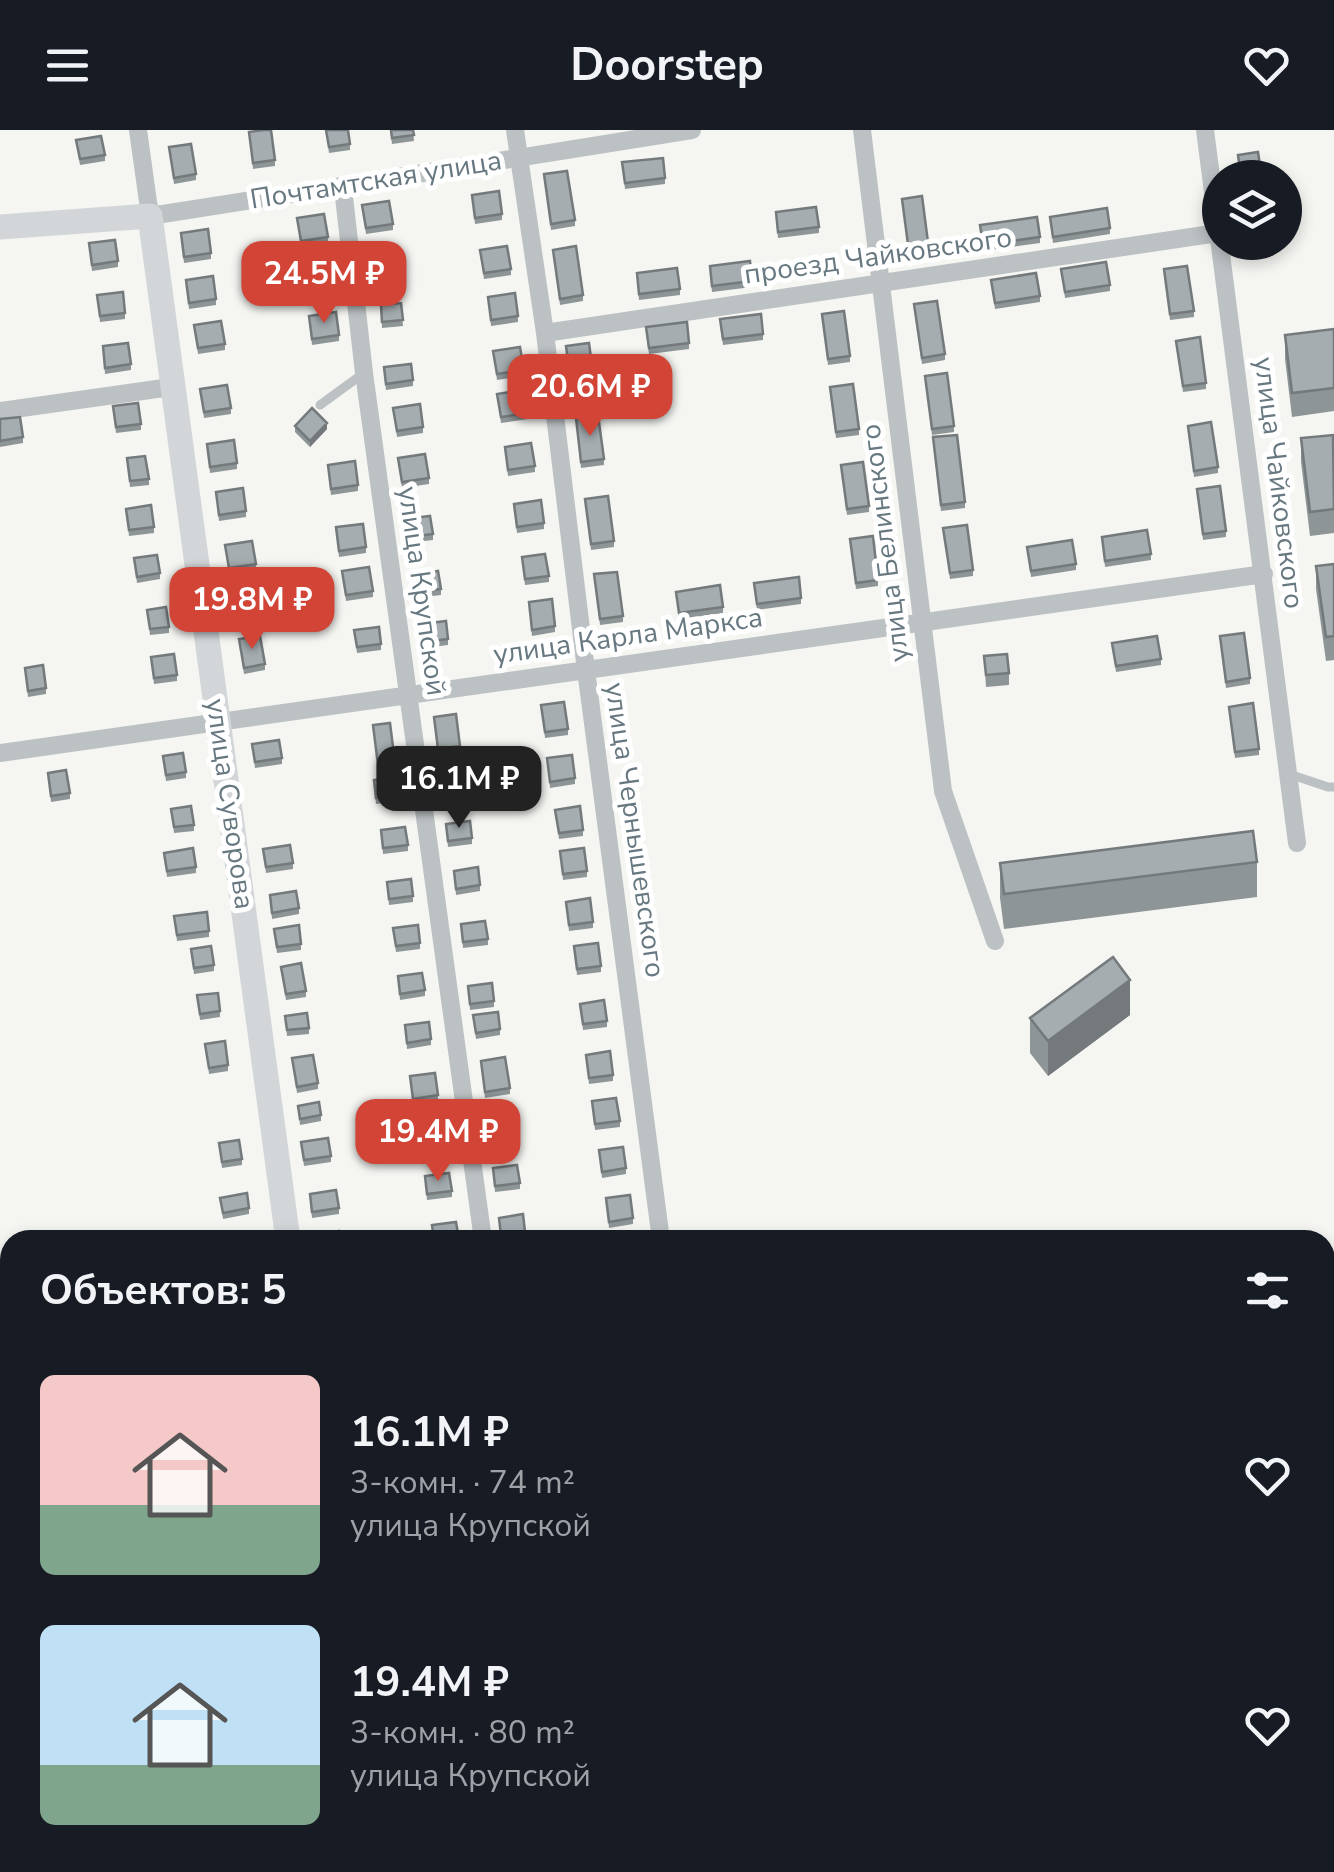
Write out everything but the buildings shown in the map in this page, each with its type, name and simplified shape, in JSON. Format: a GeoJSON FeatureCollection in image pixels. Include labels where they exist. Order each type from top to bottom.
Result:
{"type":"FeatureCollection","features":[{"type":"Feature","properties":{"kind":"street","name":"улица Суворова"},"geometry":{"type":"LineString","coordinates":[[138,130],[287,1230]]}},
{"type":"Feature","properties":{"kind":"street","name":"улица Чернышевского"},"geometry":{"type":"LineString","coordinates":[[515,130],[545,333],[661,1230]]}},
{"type":"Feature","properties":{"kind":"street","name":"Почтамтская улица"},"geometry":{"type":"LineString","coordinates":[[0,228],[150,216],[692,130]]}},
{"type":"Feature","properties":{"kind":"street","name":"улица Белинского"},"geometry":{"type":"LineString","coordinates":[[862,130],[943,791],[995,942]]}},
{"type":"Feature","properties":{"kind":"street","name":"улица Чайковского"},"geometry":{"type":"LineString","coordinates":[[1204,130],[1208,160]]}},
{"type":"Feature","properties":{"kind":"street","name":"улица Крупской"},"geometry":{"type":"LineString","coordinates":[[343,188],[364,372],[482,1230]]}},
{"type":"Feature","properties":{"kind":"street","name":"проезд Чайковского"},"geometry":{"type":"LineString","coordinates":[[545,333],[1202,235]]}},
{"type":"Feature","properties":{"kind":"street","name":"улица Чайковского"},"geometry":{"type":"LineString","coordinates":[[1222,260],[1298,842]]}},
{"type":"Feature","properties":{"kind":"street"},"geometry":{"type":"LineString","coordinates":[[0,410],[172,386]]}},
{"type":"Feature","properties":{"kind":"street","name":"улица Карла Маркса"},"geometry":{"type":"LineString","coordinates":[[0,753],[1264,574]]}},
{"type":"Feature","properties":{"kind":"lane"},"geometry":{"type":"LineString","coordinates":[[320,405],[364,372]]}},
{"type":"Feature","properties":{"kind":"lane"},"geometry":{"type":"LineString","coordinates":[[1287,774],[1334,787]]}}]}
